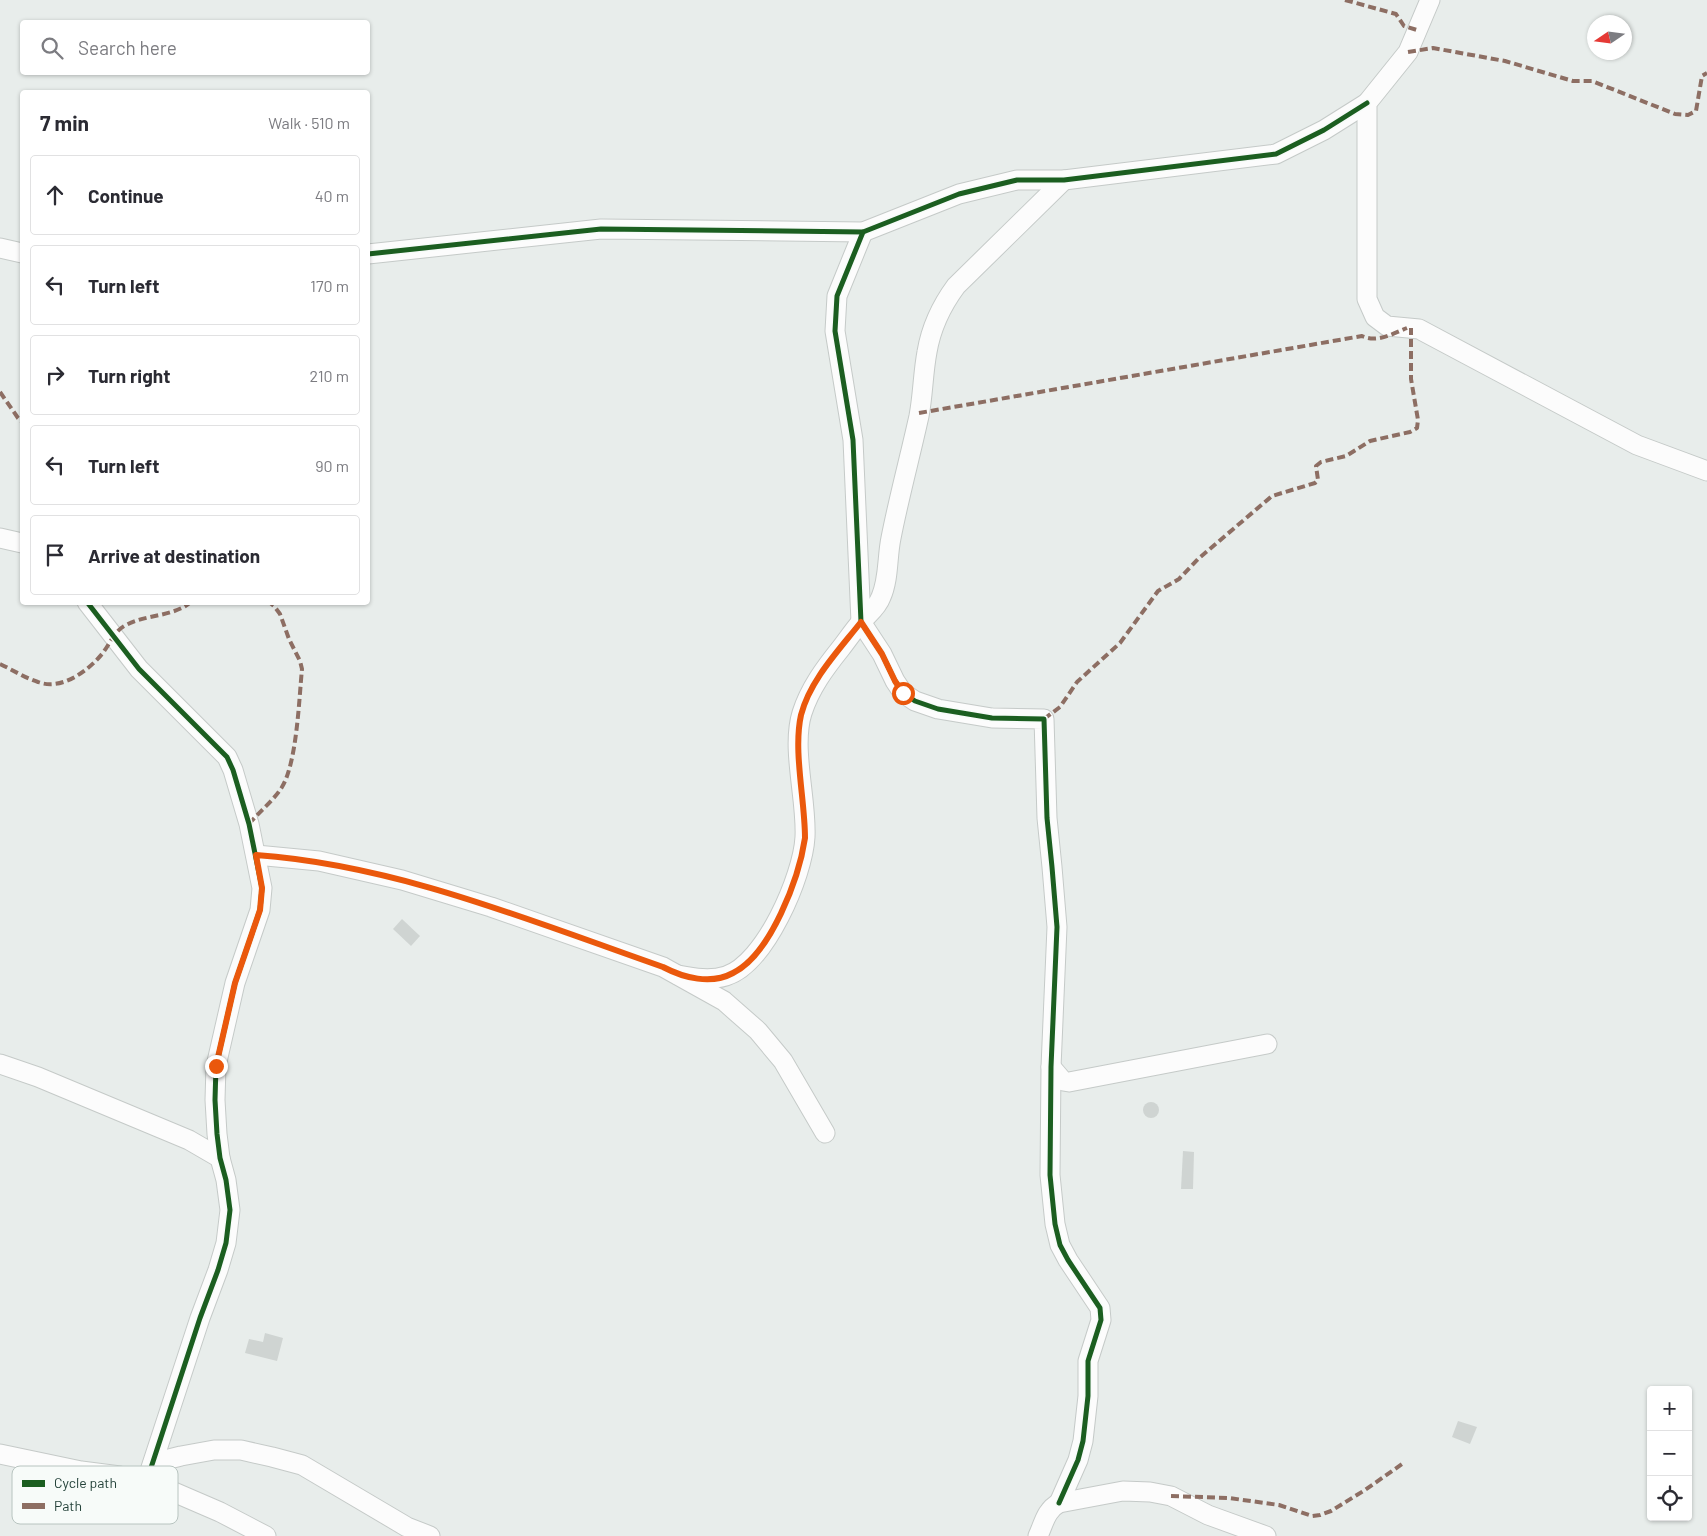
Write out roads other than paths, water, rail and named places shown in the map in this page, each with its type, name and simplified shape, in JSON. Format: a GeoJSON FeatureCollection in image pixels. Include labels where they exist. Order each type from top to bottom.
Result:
{"type":"FeatureCollection","features":[{"type":"Feature","properties":{"kind":"street"},"geometry":{"type":"LineString","coordinates":[[370,254],[601,229],[863,232],[959,194],[1017,180],[1064,180],[1276,154],[1324,130],[1367,103],[1408,52],[1430,0]]}},
{"type":"Feature","properties":{"kind":"street"},"geometry":{"type":"LineString","coordinates":[[1367,103],[1367,299],[1374,318],[1386,326],[1419,329],[1637,445],[1707,471]]}},
{"type":"Feature","properties":{"kind":"street"},"geometry":{"type":"LineString","coordinates":[[678,975],[710,979],[727,976],[735,972],[750,960],[770,936],[780,916],[798,870],[805,838],[798,737],[802,714],[819,676],[861,622],[877,605],[882,595],[890,540],[919,413],[927,350],[936,321],[956,286],[1064,180]]}},
{"type":"Feature","properties":{"kind":"street"},"geometry":{"type":"LineString","coordinates":[[863,232],[837,296],[835,331],[853,440],[861,622],[882,654],[903,693],[915,701],[938,709],[992,718],[1044,719],[1046,818],[1057,928],[1051,1067],[1050,1175],[1055,1224],[1060,1245],[1100,1308],[1102,1320],[1088,1361],[1088,1396],[1084,1441],[1078,1460],[1059,1503]]}},
{"type":"Feature","properties":{"kind":"street"},"geometry":{"type":"LineString","coordinates":[[0,248],[20,253]]}},
{"type":"Feature","properties":{"kind":"street"},"geometry":{"type":"LineString","coordinates":[[0,538],[20,543]]}},
{"type":"Feature","properties":{"kind":"street"},"geometry":{"type":"LineString","coordinates":[[89,605],[140,669],[227,757],[233,770],[256,855],[262,888],[260,910],[235,983],[216,1066],[215,1100],[220,1158],[226,1180],[230,1210],[226,1243],[152,1466]]}},
{"type":"Feature","properties":{"kind":"street"},"geometry":{"type":"LineString","coordinates":[[256,855],[318,861],[402,880],[500,910],[663,967],[724,1001],[758,1031],[783,1061],[825,1133]]}},
{"type":"Feature","properties":{"kind":"street"},"geometry":{"type":"LineString","coordinates":[[1051,1067],[1063,1081],[1069,1082],[1267,1044]]}},
{"type":"Feature","properties":{"kind":"street"},"geometry":{"type":"LineString","coordinates":[[0,1064],[54,1084],[189,1140],[220,1158]]}},
{"type":"Feature","properties":{"kind":"street"},"geometry":{"type":"LineString","coordinates":[[153,1463],[214,1450],[241,1450],[280,1458],[302,1464],[406,1526],[430,1536]]}},
{"type":"Feature","properties":{"kind":"street"},"geometry":{"type":"LineString","coordinates":[[0,1454],[57,1466]]}},
{"type":"Feature","properties":{"kind":"street"},"geometry":{"type":"LineString","coordinates":[[1038,1536],[1048,1512],[1059,1503],[1123,1491],[1150,1492],[1172,1496],[1208,1515],[1266,1536]]}},
{"type":"Feature","properties":{"kind":"street"},"geometry":{"type":"LineString","coordinates":[[178,1494],[266,1536]]}}]}
